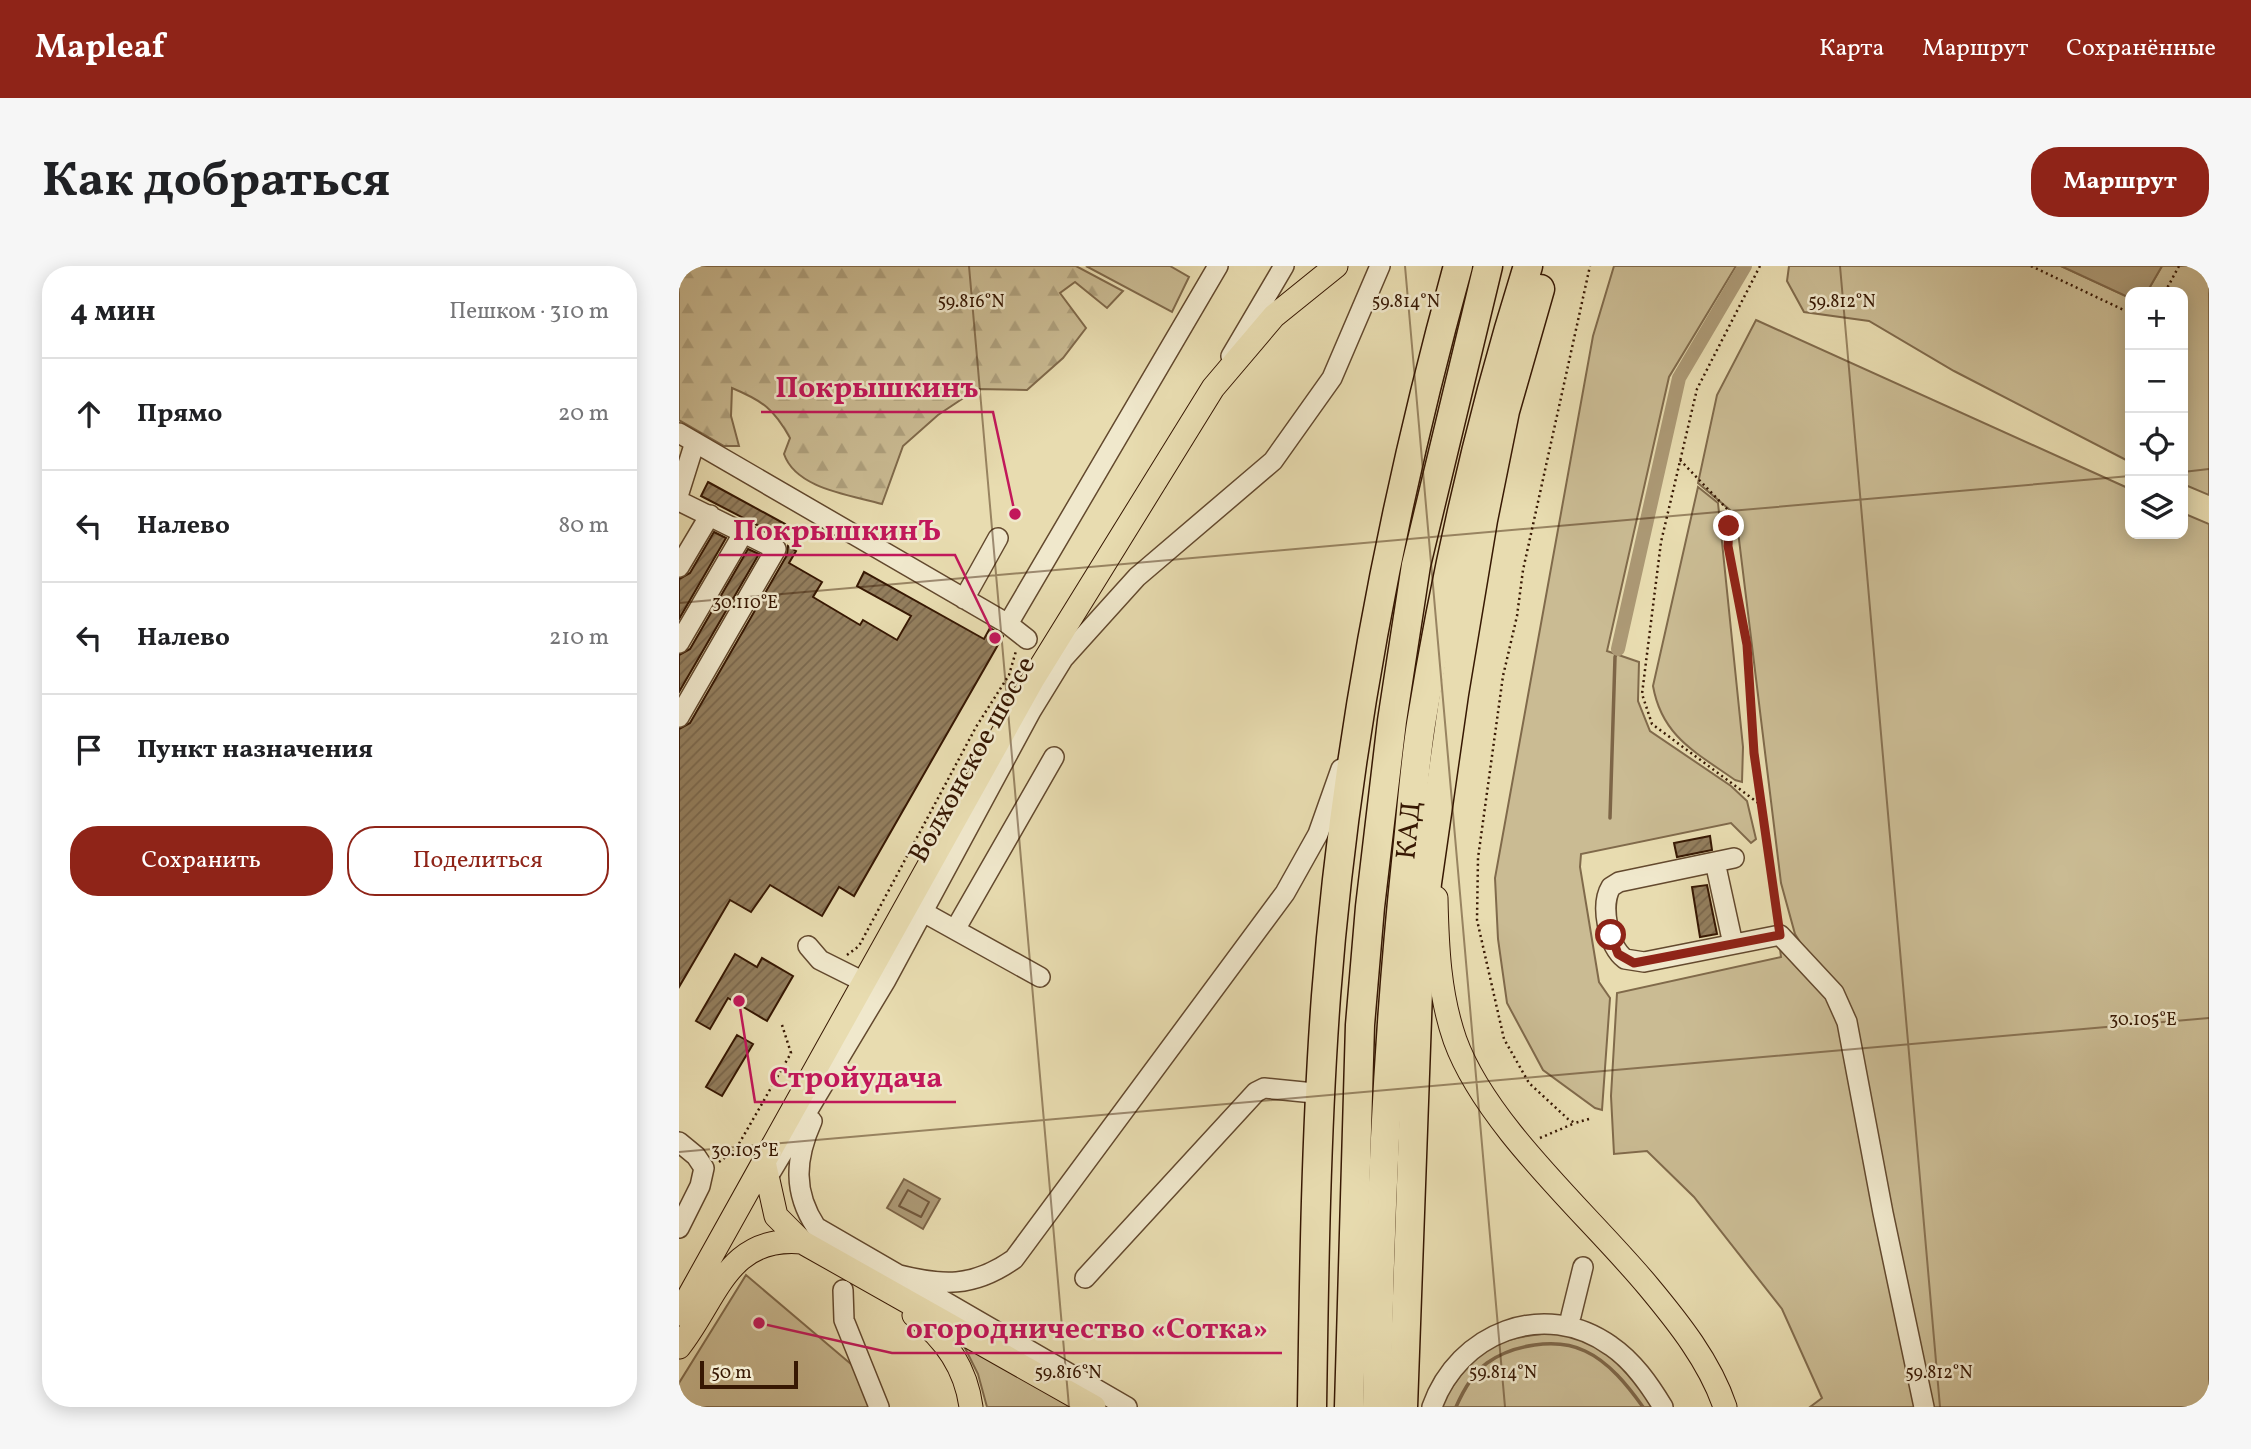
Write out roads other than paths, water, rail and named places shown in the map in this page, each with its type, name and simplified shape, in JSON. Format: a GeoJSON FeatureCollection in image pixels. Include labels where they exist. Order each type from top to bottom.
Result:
{"type":"FeatureCollection","features":[{"type":"Feature","properties":{"kind":"highway"},"geometry":{"type":"LineString","coordinates":[[1313,1407],[1320,1090],[1327,993],[1360,705],[1389,546],[1458,266]]}},
{"type":"Feature","properties":{"kind":"highway","name":"КАД"},"geometry":{"type":"LineString","coordinates":[[1349,1407],[1360,1025],[1370,907],[1392,720],[1416,565],[1488,266]]}},
{"type":"Feature","properties":{"kind":"highway","name":"КАД"},"geometry":{"type":"LineString","coordinates":[[1377,1407],[1378,1291],[1391,1025],[1421,725],[1451,571],[1487,411],[1528,266]]}},
{"type":"Feature","properties":{"kind":"highway"},"geometry":{"type":"LineString","coordinates":[[1403,1407],[1419,962],[1437,808],[1483,520],[1505,411],[1545,266]]}},
{"type":"Feature","properties":{"kind":"main road"},"geometry":{"type":"LineString","coordinates":[[1213,388],[1274,316],[1336,266]]}},
{"type":"Feature","properties":{"kind":"main road","name":"Волхонское шоссе"},"geometry":{"type":"LineString","coordinates":[[679,1314],[765,1170],[1034,678],[1213,388]]}},
{"type":"Feature","properties":{"kind":"main road"},"geometry":{"type":"LineString","coordinates":[[1437,808],[1436,938],[1441,986],[1456,1041],[1480,1089],[1506,1128],[1616,1247],[1671,1314],[1699,1354],[1725,1407]]}},
{"type":"Feature","properties":{"kind":"main road"},"geometry":{"type":"LineString","coordinates":[[765,1170],[776,1216],[802,1242],[1094,1407]]}},
{"type":"Feature","properties":{"kind":"main road"},"geometry":{"type":"LineString","coordinates":[[679,1347],[732,1265],[762,1245],[780,1240],[802,1242]]}},
{"type":"Feature","properties":{"kind":"main road"},"geometry":{"type":"LineString","coordinates":[[865,1276],[923,1322],[945,1344],[959,1365],[971,1407]]}},
{"type":"Feature","properties":{"kind":"street","name":"Волхонское шоссе"},"geometry":{"type":"LineString","coordinates":[[1213,388],[1284,266]]}},
{"type":"Feature","properties":{"kind":"street","name":"Волхонское шоссе"},"geometry":{"type":"LineString","coordinates":[[679,1333],[765,1170],[847,1047],[1031,711],[1063,659],[1137,577],[1273,461],[1325,389],[1349,341],[1380,266]]}},
{"type":"Feature","properties":{"kind":"street"},"geometry":{"type":"LineString","coordinates":[[1008,624],[1212,268]]}},
{"type":"Feature","properties":{"kind":"street"},"geometry":{"type":"LineString","coordinates":[[679,493],[687,437],[1008,624],[1022,643]]}},
{"type":"Feature","properties":{"kind":"street"},"geometry":{"type":"LineString","coordinates":[[679,501],[776,549],[679,717]]}},
{"type":"Feature","properties":{"kind":"street"},"geometry":{"type":"LineString","coordinates":[[679,567],[710,515]]}},
{"type":"Feature","properties":{"kind":"street"},"geometry":{"type":"LineString","coordinates":[[679,643],[744,532]]}},
{"type":"Feature","properties":{"kind":"street"},"geometry":{"type":"LineString","coordinates":[[964,599],[998,538]]}},
{"type":"Feature","properties":{"kind":"street"},"geometry":{"type":"LineString","coordinates":[[895,1274],[932,1284],[963,1282],[997,1271],[1014,1259],[1258,934],[1290,885],[1330,805],[1360,705]]}},
{"type":"Feature","properties":{"kind":"street"},"geometry":{"type":"LineString","coordinates":[[955,928],[1054,757]]}},
{"type":"Feature","properties":{"kind":"street"},"geometry":{"type":"LineString","coordinates":[[1733,944],[1724,860],[1619,882],[1611,887],[1607,904],[1611,935],[1618,954],[1634,963],[1780,935],[1834,993],[1847,1022],[1883,1213],[1924,1407]]}},
{"type":"Feature","properties":{"kind":"street"},"geometry":{"type":"LineString","coordinates":[[923,912],[1040,977]]}},
{"type":"Feature","properties":{"kind":"street"},"geometry":{"type":"LineString","coordinates":[[808,946],[820,960],[866,983]]}},
{"type":"Feature","properties":{"kind":"street"},"geometry":{"type":"LineString","coordinates":[[847,1047],[801,1153],[797,1178],[799,1191],[816,1227],[1127,1407]]}},
{"type":"Feature","properties":{"kind":"street"},"geometry":{"type":"LineString","coordinates":[[1086,1278],[1256,1092],[1264,1088],[1314,1093]]}},
{"type":"Feature","properties":{"kind":"street"},"geometry":{"type":"LineString","coordinates":[[679,1142],[697,1156],[704,1168],[700,1186],[679,1228]]}},
{"type":"Feature","properties":{"kind":"street"},"geometry":{"type":"LineString","coordinates":[[1571,1316],[1583,1267]]}},
{"type":"Feature","properties":{"kind":"street"},"geometry":{"type":"LineString","coordinates":[[843,1290],[844,1320],[879,1407]]}},
{"type":"Feature","properties":{"kind":"street"},"geometry":{"type":"LineString","coordinates":[[1432,1407],[1438,1390],[1463,1357],[1504,1329],[1529,1324],[1583,1331],[1610,1345],[1632,1363],[1663,1407]]}},
{"type":"Feature","properties":{"kind":"water"},"geometry":{"type":"Polygon","coordinates":[[[2061,266],[2162,266],[2150,287],[2125,287],[2125,296],[2061,266]]]}},
{"type":"Feature","properties":{"kind":"water"},"geometry":{"type":"Polygon","coordinates":[[[904,1179],[940,1199],[923,1229],[887,1208],[904,1179]]]}},
{"type":"Feature","properties":{"kind":"waterway"},"geometry":{"type":"LineString","coordinates":[[1618,649],[1679,378],[1745,266]]}},
{"type":"Feature","properties":{"kind":"waterway"},"geometry":{"type":"LineString","coordinates":[[1610,818],[1615,657],[1618,649]]}},
{"type":"Feature","properties":{"kind":"waterway"},"geometry":{"type":"LineString","coordinates":[[1456,1407],[1469,1383],[1487,1363],[1521,1348],[1548,1344],[1573,1347],[1602,1361],[1643,1407]]}},
{"type":"Feature","properties":{"kind":"place","name":"Покрышкинъ"},"geometry":{"type":"Point","coordinates":[1015,514]}},
{"type":"Feature","properties":{"kind":"place","name":"ПокрышкинЪ"},"geometry":{"type":"Point","coordinates":[995,638]}},
{"type":"Feature","properties":{"kind":"place","name":"Стройудача"},"geometry":{"type":"Point","coordinates":[739,1001]}},
{"type":"Feature","properties":{"kind":"place","name":"огородничество «Сотка»"},"geometry":{"type":"Point","coordinates":[759,1323]}}]}
